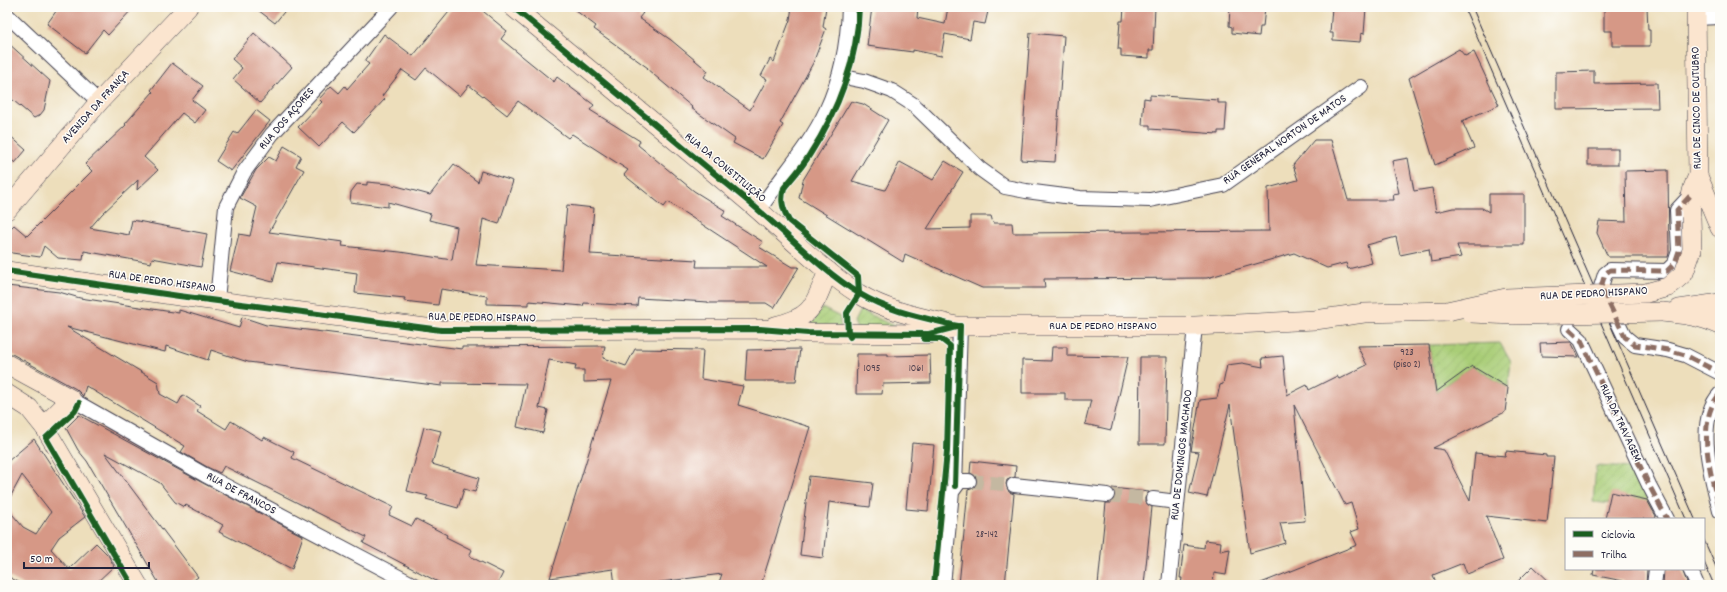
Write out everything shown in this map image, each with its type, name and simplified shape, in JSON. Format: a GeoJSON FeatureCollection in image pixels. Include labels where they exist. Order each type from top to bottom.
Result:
{"type":"FeatureCollection","features":[{"type":"Feature","properties":{"kind":"main road","name":"AVENIDA DA FRANÇA"},"geometry":{"type":"LineString","coordinates":[[7,210],[99,102],[188,7]]}},
{"type":"Feature","properties":{"kind":"main road","name":"RUA DA CONSTITUIÇÃO"},"geometry":{"type":"LineString","coordinates":[[517,8],[759,210],[828,271],[859,294],[900,312],[960,326]]}},
{"type":"Feature","properties":{"kind":"main road","name":"RUA DE CINCO DE OUTUBRO"},"geometry":{"type":"LineString","coordinates":[[1696,12],[1698,176],[1720,228]]}},
{"type":"Feature","properties":{"kind":"main road","name":"RUA DE PEDRO HISPANO"},"geometry":{"type":"LineString","coordinates":[[1448,311],[1506,298],[1646,293],[1668,287],[1684,273],[1692,250],[1692,217],[1690,196],[1691,189],[1698,176]]}},
{"type":"Feature","properties":{"kind":"main road","name":"RUA DE PEDRO HISPANO"},"geometry":{"type":"LineString","coordinates":[[8,270],[179,296],[441,330],[760,329],[808,334],[929,334],[960,326],[1195,326],[1315,320],[1364,313],[1448,311],[1513,315],[1662,312],[1720,303]]}},
{"type":"Feature","properties":{"kind":"main road","name":"RUA DE PEDRO HISPANO"},"geometry":{"type":"LineString","coordinates":[[760,329],[791,322],[801,318],[817,299],[828,271]]}},
{"type":"Feature","properties":{"kind":"main road"},"geometry":{"type":"LineString","coordinates":[[1662,312],[1707,319],[1720,325]]}},
{"type":"Feature","properties":{"kind":"main road"},"geometry":{"type":"LineString","coordinates":[[7,364],[71,399],[52,418],[45,428]]}},
{"type":"Feature","properties":{"kind":"main road"},"geometry":{"type":"LineString","coordinates":[[29,408],[40,402],[48,386]]}},
{"type":"Feature","properties":{"kind":"main road"},"geometry":{"type":"LineString","coordinates":[[7,394],[29,408],[45,428],[138,585]]}},
{"type":"Feature","properties":{"kind":"street","name":"RUA DOS AÇORES"},"geometry":{"type":"LineString","coordinates":[[217,300],[226,206],[244,172],[272,134],[391,7]]}},
{"type":"Feature","properties":{"kind":"street"},"geometry":{"type":"LineString","coordinates":[[759,210],[797,158],[826,112],[839,76],[848,27],[849,7]]}},
{"type":"Feature","properties":{"kind":"street"},"geometry":{"type":"LineString","coordinates":[[1696,12],[1720,17]]}},
{"type":"Feature","properties":{"kind":"street"},"geometry":{"type":"LineString","coordinates":[[7,15],[99,102]]}},
{"type":"Feature","properties":{"kind":"street","name":"RUA GENERAL NORTON DE MATOS"},"geometry":{"type":"LineString","coordinates":[[839,76],[864,81],[892,91],[914,105],[980,170],[1005,186],[1026,191],[1080,198],[1150,200],[1223,185],[1361,87]]}},
{"type":"Feature","properties":{"kind":"street"},"geometry":{"type":"LineString","coordinates":[[1690,196],[1677,210],[1679,251],[1675,263],[1667,270],[1610,270],[1604,274],[1601,287],[1625,337],[1635,345],[1668,350],[1685,355],[1720,373]]}},
{"type":"Feature","properties":{"kind":"street"},"geometry":{"type":"LineString","coordinates":[[943,585],[952,492],[955,486],[960,326]]}},
{"type":"Feature","properties":{"kind":"street","name":"RUA DE DOMINGOS MACHADO"},"geometry":{"type":"LineString","coordinates":[[1169,585],[1195,326]]}},
{"type":"Feature","properties":{"kind":"street","name":"RUA DA TRAVAGEM"},"geometry":{"type":"LineString","coordinates":[[1569,329],[1581,340],[1649,485],[1666,518]]}},
{"type":"Feature","properties":{"kind":"street"},"geometry":{"type":"LineString","coordinates":[[1720,394],[1714,400],[1708,414],[1707,435],[1710,466],[1720,511]]}},
{"type":"Feature","properties":{"kind":"street","name":"RUA DE FRANCOS"},"geometry":{"type":"LineString","coordinates":[[71,399],[205,475],[414,585]]}},
{"type":"Feature","properties":{"kind":"street"},"geometry":{"type":"LineString","coordinates":[[955,486],[960,482],[969,481]]}},
{"type":"Feature","properties":{"kind":"street"},"geometry":{"type":"LineString","coordinates":[[1014,486],[1107,495]]}},
{"type":"Feature","properties":{"kind":"street"},"geometry":{"type":"LineString","coordinates":[[1153,499],[1177,502]]}},
{"type":"Feature","properties":{"kind":"street"},"geometry":{"type":"LineString","coordinates":[[1654,585],[1656,570]]}},
{"type":"Feature","properties":{"kind":"street"},"geometry":{"type":"LineString","coordinates":[[1690,570],[1697,585]]}},
{"type":"Feature","properties":{"kind":"green space"},"geometry":{"type":"Polygon","coordinates":[[[822,308],[840,317],[841,329],[809,328],[822,308]]]}},
{"type":"Feature","properties":{"kind":"green space"},"geometry":{"type":"Polygon","coordinates":[[[860,310],[896,327],[857,329],[854,322],[860,310]]]}},
{"type":"Feature","properties":{"kind":"green space"},"geometry":{"type":"Polygon","coordinates":[[[1500,343],[1511,362],[1508,388],[1472,366],[1436,392],[1429,345],[1500,343]]]}},
{"type":"Feature","properties":{"kind":"green space"},"geometry":{"type":"Polygon","coordinates":[[[1596,466],[1633,468],[1653,508],[1593,502],[1596,466]]]}},
{"type":"Feature","properties":{"kind":"building"},"geometry":{"type":"Polygon","coordinates":[[[59,7],[134,7],[108,35],[103,30],[85,53],[47,24],[59,7]]]}},
{"type":"Feature","properties":{"kind":"building"},"geometry":{"type":"Polygon","coordinates":[[[254,7],[288,7],[275,23],[254,7]]]}},
{"type":"Feature","properties":{"kind":"building"},"geometry":{"type":"Polygon","coordinates":[[[453,7],[478,7],[507,31],[501,39],[554,82],[557,77],[594,105],[590,110],[640,141],[638,145],[694,191],[726,211],[722,216],[763,242],[759,247],[792,267],[799,267],[774,308],[766,303],[708,303],[638,298],[637,306],[584,303],[583,306],[529,301],[529,305],[487,304],[487,296],[441,289],[438,305],[404,301],[405,298],[355,293],[357,273],[278,262],[273,282],[230,271],[239,234],[250,236],[257,207],[240,198],[256,170],[269,157],[276,161],[284,146],[301,156],[296,166],[304,170],[269,232],[343,242],[342,246],[400,252],[452,260],[457,227],[429,220],[431,214],[388,202],[388,207],[350,202],[351,192],[357,184],[367,185],[367,182],[389,184],[430,195],[454,164],[478,182],[481,171],[513,181],[499,224],[483,219],[476,265],[561,270],[567,205],[594,208],[590,254],[697,260],[696,267],[767,267],[668,202],[664,207],[624,175],[628,170],[572,134],[568,138],[518,101],[507,115],[469,85],[460,96],[426,68],[416,80],[402,70],[382,96],[385,99],[354,132],[343,122],[319,147],[298,127],[322,102],[319,99],[331,86],[339,93],[345,86],[347,89],[369,64],[365,61],[384,34],[413,56],[453,7]]]}},
{"type":"Feature","properties":{"kind":"building"},"geometry":{"type":"Polygon","coordinates":[[[571,7],[634,7],[643,13],[639,18],[671,40],[708,71],[704,77],[750,110],[767,79],[761,76],[770,59],[774,62],[790,20],[792,7],[826,7],[823,27],[826,29],[813,63],[780,123],[783,125],[763,159],[733,143],[735,139],[691,108],[692,107],[647,69],[648,68],[594,29],[596,26],[571,7]]]}},
{"type":"Feature","properties":{"kind":"building"},"geometry":{"type":"Polygon","coordinates":[[[872,7],[918,7],[917,18],[945,24],[948,7],[989,7],[985,24],[973,22],[970,39],[945,34],[941,56],[913,50],[913,52],[867,46],[872,7]]]}},
{"type":"Feature","properties":{"kind":"building"},"geometry":{"type":"Polygon","coordinates":[[[1124,7],[1155,7],[1153,50],[1149,50],[1149,58],[1121,56],[1121,49],[1118,49],[1120,21],[1123,21],[1124,7]]]}},
{"type":"Feature","properties":{"kind":"building"},"geometry":{"type":"Polygon","coordinates":[[[1230,7],[1265,7],[1263,27],[1260,27],[1259,36],[1232,33],[1232,27],[1229,26],[1230,7]]]}},
{"type":"Feature","properties":{"kind":"building"},"geometry":{"type":"Polygon","coordinates":[[[1332,7],[1366,8],[1364,34],[1361,33],[1360,42],[1333,40],[1333,33],[1330,33],[1332,7]]]}},
{"type":"Feature","properties":{"kind":"building"},"geometry":{"type":"Polygon","coordinates":[[[1604,7],[1647,7],[1648,30],[1650,30],[1650,46],[1612,46],[1612,31],[1604,31],[1604,7]]]}},
{"type":"Feature","properties":{"kind":"building"},"geometry":{"type":"Polygon","coordinates":[[[254,33],[292,67],[260,103],[233,79],[242,68],[232,59],[254,33]]]}},
{"type":"Feature","properties":{"kind":"building"},"geometry":{"type":"Polygon","coordinates":[[[1030,33],[1064,36],[1055,162],[1021,160],[1030,33]]]}},
{"type":"Feature","properties":{"kind":"building"},"geometry":{"type":"Polygon","coordinates":[[[7,42],[50,81],[44,110],[40,115],[34,118],[7,95],[7,42]]]}},
{"type":"Feature","properties":{"kind":"building"},"geometry":{"type":"Polygon","coordinates":[[[1459,49],[1465,56],[1474,52],[1499,105],[1462,121],[1474,148],[1435,165],[1409,78],[1459,49]]]}},
{"type":"Feature","properties":{"kind":"building"},"geometry":{"type":"Polygon","coordinates":[[[172,63],[203,86],[192,100],[205,110],[195,123],[182,113],[144,157],[158,170],[137,190],[138,180],[102,214],[90,228],[129,235],[132,220],[207,234],[201,267],[152,258],[151,263],[84,251],[83,260],[58,258],[44,246],[40,257],[12,253],[7,248],[7,232],[14,225],[27,236],[92,171],[85,164],[126,125],[125,124],[153,92],[151,90],[172,63]]]}},
{"type":"Feature","properties":{"kind":"building"},"geometry":{"type":"Polygon","coordinates":[[[1594,71],[1594,84],[1657,83],[1658,108],[1556,109],[1556,72],[1594,71]]]}},
{"type":"Feature","properties":{"kind":"building"},"geometry":{"type":"Polygon","coordinates":[[[1150,95],[1218,100],[1218,103],[1227,103],[1225,131],[1218,131],[1218,134],[1150,129],[1150,125],[1142,125],[1144,98],[1150,99],[1150,95]]]}},
{"type":"Feature","properties":{"kind":"building"},"geometry":{"type":"Polygon","coordinates":[[[851,101],[863,104],[888,120],[852,181],[885,190],[900,162],[933,180],[945,161],[963,172],[927,229],[970,228],[970,216],[991,216],[993,223],[1012,223],[1013,233],[1269,231],[1268,188],[1298,180],[1293,165],[1314,140],[1331,140],[1348,200],[1394,200],[1393,194],[1399,193],[1392,161],[1408,158],[1414,191],[1432,188],[1436,212],[1453,208],[1482,208],[1489,212],[1489,194],[1524,194],[1524,245],[1457,245],[1461,257],[1431,262],[1429,249],[1400,255],[1396,237],[1367,245],[1372,263],[1348,269],[1346,263],[1327,268],[1294,253],[1207,278],[1044,279],[1045,288],[982,288],[905,254],[903,262],[799,198],[803,180],[851,101]]]}},
{"type":"Feature","properties":{"kind":"building"},"geometry":{"type":"Polygon","coordinates":[[[256,110],[270,121],[231,171],[216,161],[234,132],[237,134],[256,110]]]}},
{"type":"Feature","properties":{"kind":"building"},"geometry":{"type":"Polygon","coordinates":[[[7,133],[26,150],[15,163],[7,156],[7,133]]]}},
{"type":"Feature","properties":{"kind":"building"},"geometry":{"type":"Polygon","coordinates":[[[1588,149],[1618,149],[1618,165],[1588,165],[1588,149]]]}},
{"type":"Feature","properties":{"kind":"building"},"geometry":{"type":"Polygon","coordinates":[[[1668,170],[1668,257],[1608,257],[1597,233],[1599,221],[1626,222],[1625,171],[1668,170]]]}},
{"type":"Feature","properties":{"kind":"building"},"geometry":{"type":"Polygon","coordinates":[[[7,286],[59,292],[80,298],[179,313],[179,310],[239,328],[242,317],[266,325],[462,349],[462,347],[605,346],[603,358],[626,366],[635,349],[703,350],[701,379],[743,386],[738,405],[810,427],[761,585],[718,585],[722,574],[638,585],[615,585],[613,569],[550,578],[611,381],[584,382],[584,370],[575,370],[576,365],[549,360],[539,408],[548,410],[543,433],[517,427],[526,384],[442,383],[442,386],[248,362],[211,350],[208,360],[166,346],[165,352],[67,327],[158,382],[160,394],[178,404],[183,395],[200,406],[197,411],[226,429],[231,421],[262,440],[264,437],[294,452],[292,458],[393,507],[389,515],[412,526],[416,519],[447,535],[446,537],[472,550],[469,556],[503,573],[497,585],[444,585],[363,543],[366,537],[224,466],[220,473],[209,468],[181,452],[185,446],[86,386],[83,396],[76,389],[12,354],[7,353],[7,286]]]}},
{"type":"Feature","properties":{"kind":"building"},"geometry":{"type":"Polygon","coordinates":[[[1571,342],[1579,357],[1541,356],[1540,343],[1571,342]]]}},
{"type":"Feature","properties":{"kind":"building"},"geometry":{"type":"Polygon","coordinates":[[[1429,345],[1436,392],[1472,366],[1508,388],[1505,412],[1433,448],[1444,450],[1470,501],[1475,453],[1505,456],[1506,451],[1554,457],[1547,523],[1486,516],[1503,560],[1467,574],[1463,563],[1433,575],[1437,585],[1256,585],[1357,545],[1351,532],[1359,529],[1351,503],[1345,505],[1294,405],[1305,521],[1280,523],[1285,543],[1250,553],[1230,405],[1207,497],[1189,493],[1199,452],[1191,451],[1200,400],[1217,398],[1220,385],[1223,384],[1227,365],[1242,363],[1263,367],[1262,358],[1283,356],[1287,395],[1307,385],[1309,390],[1337,376],[1339,379],[1367,365],[1357,346],[1429,345]]]}},
{"type":"Feature","properties":{"kind":"building"},"geometry":{"type":"Polygon","coordinates":[[[1052,347],[1067,347],[1067,356],[1128,357],[1111,430],[1085,424],[1091,400],[1065,400],[1065,393],[1022,393],[1022,360],[1051,361],[1052,347]]]}},
{"type":"Feature","properties":{"kind":"building"},"geometry":{"type":"Polygon","coordinates":[[[800,349],[796,381],[745,381],[747,350],[800,349]]]}},
{"type":"Feature","properties":{"kind":"building"},"geometry":{"type":"Polygon","coordinates":[[[857,354],[888,354],[888,356],[930,355],[931,383],[883,384],[882,394],[856,394],[857,354]]]}},
{"type":"Feature","properties":{"kind":"building"},"geometry":{"type":"Polygon","coordinates":[[[1140,357],[1167,357],[1165,444],[1139,444],[1140,357]]]}},
{"type":"Feature","properties":{"kind":"building"},"geometry":{"type":"Polygon","coordinates":[[[79,415],[303,536],[292,569],[219,532],[223,525],[186,505],[184,507],[175,502],[160,483],[105,453],[198,577],[187,585],[160,585],[66,428],[79,415]]]}},
{"type":"Feature","properties":{"kind":"building"},"geometry":{"type":"Polygon","coordinates":[[[424,427],[441,431],[432,464],[479,478],[475,492],[464,489],[458,508],[426,499],[428,496],[407,491],[424,427]]]}},
{"type":"Feature","properties":{"kind":"building"},"geometry":{"type":"Polygon","coordinates":[[[34,439],[85,517],[59,537],[51,549],[69,569],[96,543],[108,555],[114,566],[94,585],[24,585],[7,576],[7,508],[23,527],[36,534],[51,512],[22,475],[7,503],[7,462],[34,439]]]}},
{"type":"Feature","properties":{"kind":"building"},"geometry":{"type":"Polygon","coordinates":[[[912,443],[934,445],[928,511],[906,509],[912,443]]]}},
{"type":"Feature","properties":{"kind":"building"},"geometry":{"type":"Polygon","coordinates":[[[971,461],[1016,466],[1015,477],[1007,480],[1006,484],[1009,492],[1014,494],[1005,585],[959,585],[968,490],[974,488],[977,481],[976,476],[970,473],[971,461]]]}},
{"type":"Feature","properties":{"kind":"building"},"geometry":{"type":"Polygon","coordinates":[[[809,476],[873,483],[870,507],[829,502],[823,558],[800,555],[809,476]]]}},
{"type":"Feature","properties":{"kind":"building"},"geometry":{"type":"Polygon","coordinates":[[[1112,488],[1149,492],[1145,498],[1145,502],[1152,507],[1144,585],[1098,585],[1106,503],[1111,503],[1115,496],[1115,492],[1112,488]]]}},
{"type":"Feature","properties":{"kind":"building"},"geometry":{"type":"Polygon","coordinates":[[[1611,492],[1647,500],[1656,516],[1655,518],[1605,518],[1611,492]]]}},
{"type":"Feature","properties":{"kind":"building"},"geometry":{"type":"Polygon","coordinates":[[[1205,540],[1221,542],[1220,551],[1230,549],[1226,575],[1214,573],[1213,585],[1181,585],[1182,578],[1180,578],[1184,545],[1204,548],[1205,540]]]}},
{"type":"Feature","properties":{"kind":"building"},"geometry":{"type":"Polygon","coordinates":[[[1533,566],[1553,585],[1514,585],[1533,566]]]}},
{"type":"Feature","properties":{"kind":"building"},"geometry":{"type":"Polygon","coordinates":[[[1594,570],[1647,570],[1646,585],[1622,585],[1623,581],[1593,575],[1594,570]]]}},
{"type":"Feature","properties":{"kind":"building"},"geometry":{"type":"Polygon","coordinates":[[[1664,570],[1682,570],[1688,585],[1663,585],[1664,570]]]}},
{"type":"Feature","properties":{"kind":"tunnel"},"geometry":{"type":"LineString","coordinates":[[969,481],[1014,485]]}},
{"type":"Feature","properties":{"kind":"tunnel"},"geometry":{"type":"LineString","coordinates":[[1107,495],[1153,499]]}},
{"type":"Feature","properties":{"kind":"tram line"},"geometry":{"type":"LineString","coordinates":[[1464,7],[1686,518]]}},
{"type":"Feature","properties":{"kind":"tram line"},"geometry":{"type":"LineString","coordinates":[[1472,7],[1695,518]]}},
{"type":"Feature","properties":{"kind":"tram line"},"geometry":{"type":"LineString","coordinates":[[1705,542],[1720,576]]}},
{"type":"Feature","properties":{"kind":"tram line"},"geometry":{"type":"LineString","coordinates":[[1705,564],[1714,585]]}},
{"type":"Feature","properties":{"kind":"marked path"},"geometry":{"type":"LineString","coordinates":[[1690,196],[1677,210],[1679,251],[1675,263],[1667,271],[1610,270],[1605,274],[1601,287],[1625,337],[1635,345],[1668,350],[1685,355],[1720,373]]}},
{"type":"Feature","properties":{"kind":"marked path"},"geometry":{"type":"LineString","coordinates":[[1569,329],[1581,340],[1649,485],[1666,518]]}},
{"type":"Feature","properties":{"kind":"marked path"},"geometry":{"type":"LineString","coordinates":[[1720,394],[1712,406],[1708,419],[1706,435],[1707,451],[1720,511]]}},
{"type":"Feature","properties":{"kind":"cycle path"},"geometry":{"type":"LineString","coordinates":[[513,7],[749,202],[817,262],[846,285],[871,300],[895,310],[958,326]]}},
{"type":"Feature","properties":{"kind":"cycle path"},"geometry":{"type":"LineString","coordinates":[[850,337],[848,333],[847,313],[859,294],[858,276],[789,221],[784,209],[782,197],[784,188],[807,158],[820,137],[838,102],[845,84],[855,46],[859,7]]}},
{"type":"Feature","properties":{"kind":"cycle path"},"geometry":{"type":"LineString","coordinates":[[7,271],[179,296],[441,330],[760,329],[808,333],[929,334],[960,326]]}},
{"type":"Feature","properties":{"kind":"cycle path"},"geometry":{"type":"LineString","coordinates":[[955,486],[960,326]]}},
{"type":"Feature","properties":{"kind":"cycle path"},"geometry":{"type":"LineString","coordinates":[[924,339],[941,339],[950,346],[947,451],[934,585]]}},
{"type":"Feature","properties":{"kind":"cycle path"},"geometry":{"type":"LineString","coordinates":[[79,403],[75,411],[46,438],[132,585]]}}]}
